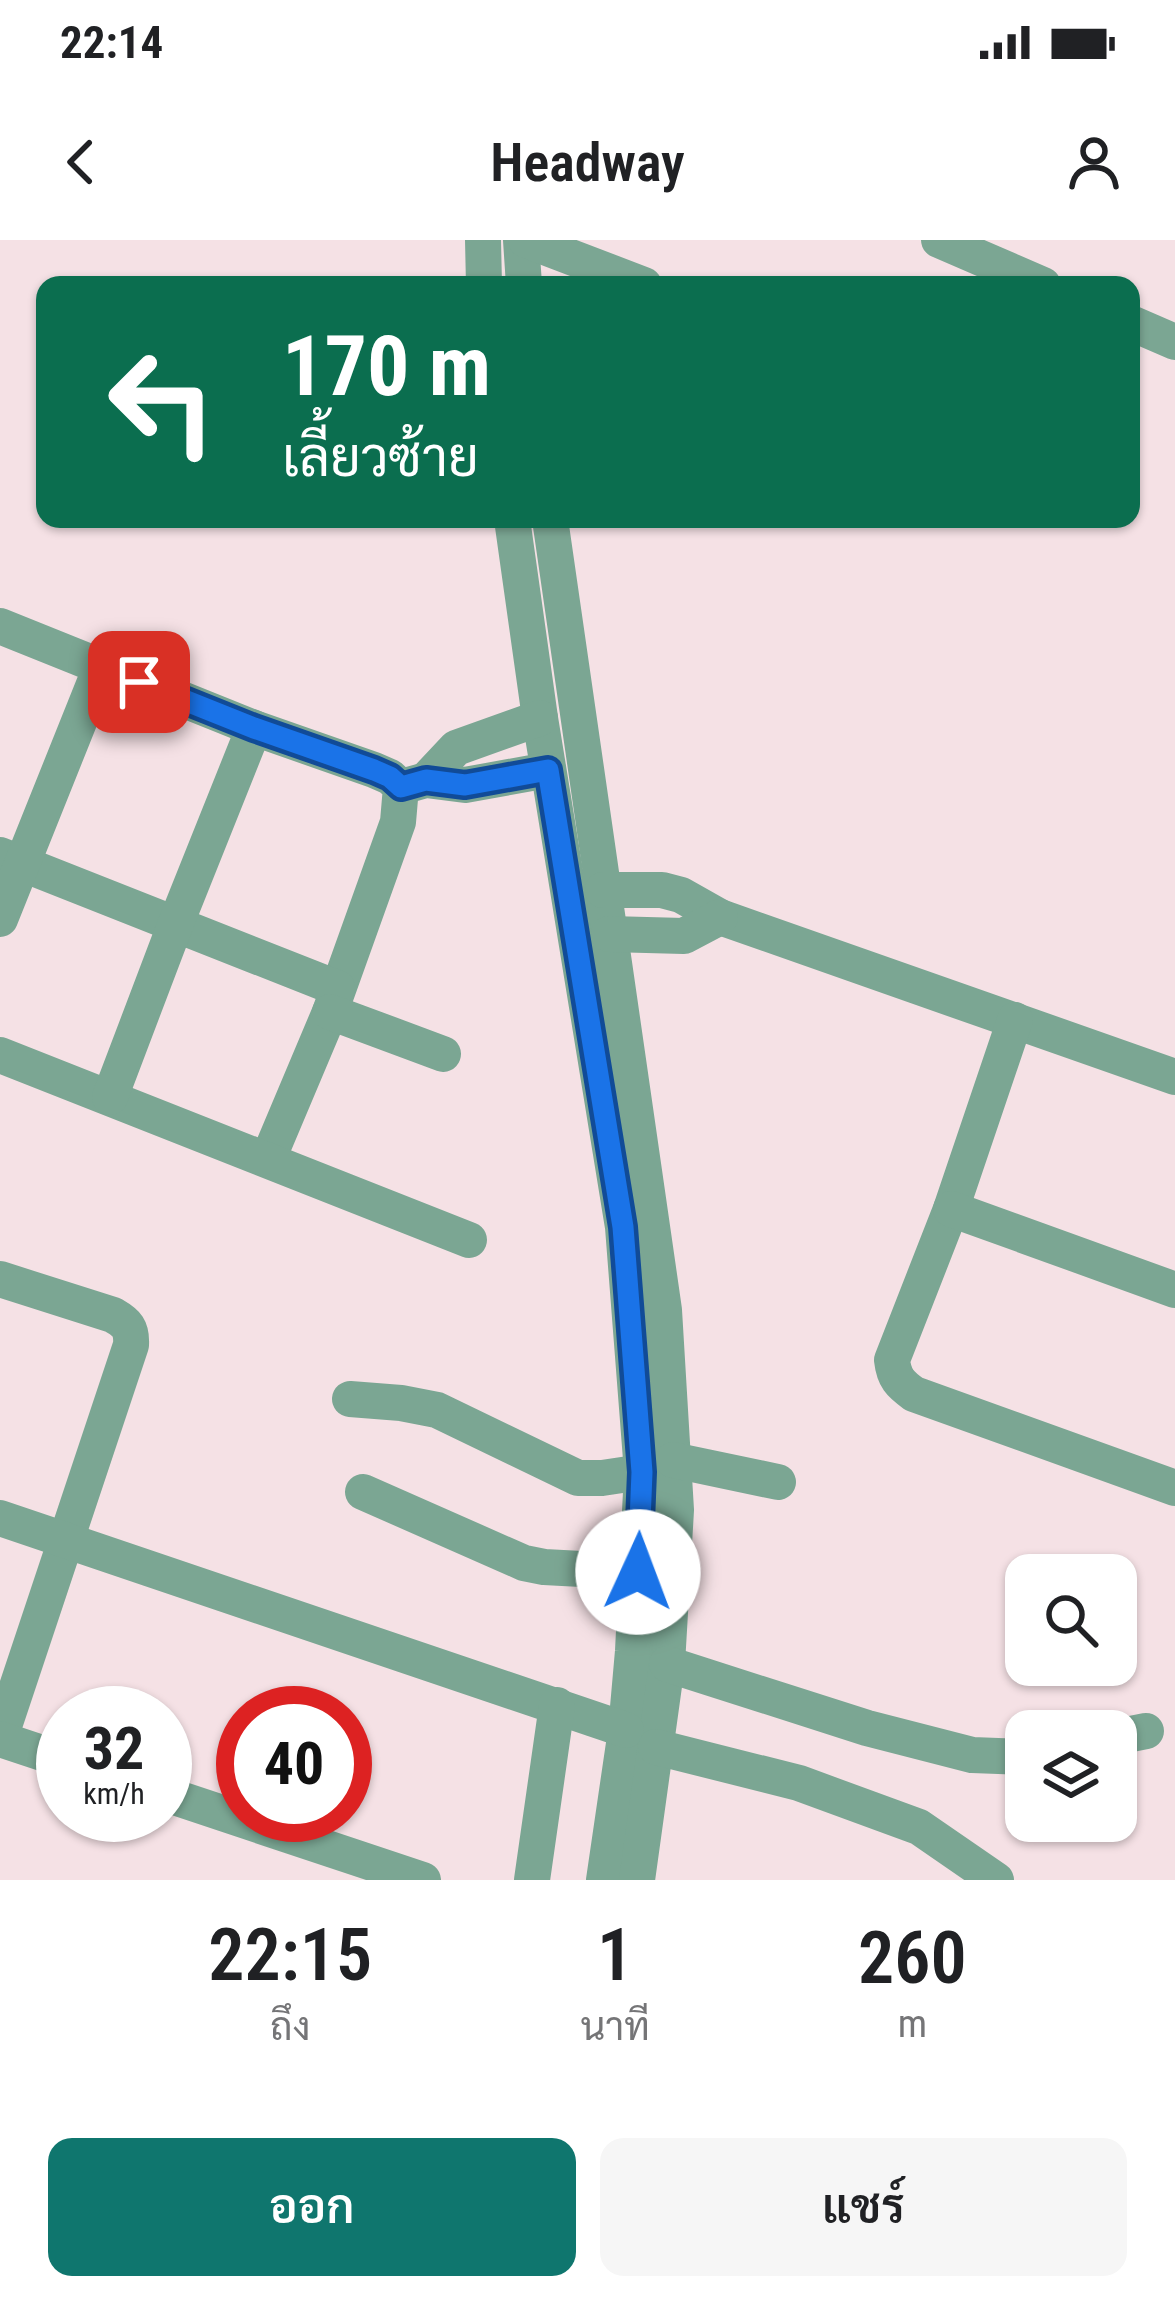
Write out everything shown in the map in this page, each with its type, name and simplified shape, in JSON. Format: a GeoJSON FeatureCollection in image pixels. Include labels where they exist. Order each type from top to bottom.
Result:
{"type":"FeatureCollection","features":[{"type":"Feature","properties":{"kind":"street"},"geometry":{"type":"LineString","coordinates":[[483,240],[484,276]]}},
{"type":"Feature","properties":{"kind":"street"},"geometry":{"type":"LineString","coordinates":[[524,276],[523,240],[620,276]]}},
{"type":"Feature","properties":{"kind":"street"},"geometry":{"type":"LineString","coordinates":[[939,240],[1021,276]]}},
{"type":"Feature","properties":{"kind":"street"},"geometry":{"type":"LineString","coordinates":[[1140,327],[1175,342]]}},
{"type":"Feature","properties":{"kind":"street"},"geometry":{"type":"LineString","coordinates":[[513,528],[657,1466],[676,1510],[667,1664],[641,1739],[604,1880]]}},
{"type":"Feature","properties":{"kind":"street"},"geometry":{"type":"LineString","coordinates":[[551,528],[664,1310],[657,1466],[638,1572],[637,1880]]}},
{"type":"Feature","properties":{"kind":"street"},"geometry":{"type":"LineString","coordinates":[[0,626],[254,728],[413,784],[465,785],[548,770]]}},
{"type":"Feature","properties":{"kind":"street"},"geometry":{"type":"LineString","coordinates":[[0,919],[11,859],[101,667]]}},
{"type":"Feature","properties":{"kind":"street"},"geometry":{"type":"LineString","coordinates":[[268,1159],[334,1000],[413,784],[456,748],[540,718]]}},
{"type":"Feature","properties":{"kind":"street"},"geometry":{"type":"LineString","coordinates":[[110,1097],[254,728]]}},
{"type":"Feature","properties":{"kind":"street"},"geometry":{"type":"LineString","coordinates":[[11,859],[176,923],[443,1054]]}},
{"type":"Feature","properties":{"kind":"street"},"geometry":{"type":"LineString","coordinates":[[603,890],[662,890],[681,895],[720,917],[1175,1077]]}},
{"type":"Feature","properties":{"kind":"street"},"geometry":{"type":"LineString","coordinates":[[609,934],[683,936],[720,917]]}},
{"type":"Feature","properties":{"kind":"street"},"geometry":{"type":"LineString","coordinates":[[1015,1019],[951,1209],[892,1360],[894,1375],[914,1394],[1175,1488]]}},
{"type":"Feature","properties":{"kind":"street"},"geometry":{"type":"LineString","coordinates":[[0,1055],[469,1240]]}},
{"type":"Feature","properties":{"kind":"street"},"geometry":{"type":"LineString","coordinates":[[951,1209],[1175,1290]]}},
{"type":"Feature","properties":{"kind":"street"},"geometry":{"type":"LineString","coordinates":[[0,1279],[113,1316],[126,1322],[131,1332],[131,1345],[0,1738],[36,1751]]}},
{"type":"Feature","properties":{"kind":"street"},"geometry":{"type":"LineString","coordinates":[[350,1400],[401,1402],[436,1410],[578,1478],[602,1478],[657,1466],[778,1482]]}},
{"type":"Feature","properties":{"kind":"street"},"geometry":{"type":"LineString","coordinates":[[363,1492],[524,1563],[638,1572]]}},
{"type":"Feature","properties":{"kind":"street"},"geometry":{"type":"LineString","coordinates":[[0,1518],[557,1706],[641,1739],[799,1783],[920,1827],[996,1880]]}},
{"type":"Feature","properties":{"kind":"street"},"geometry":{"type":"LineString","coordinates":[[667,1664],[867,1728],[971,1755],[1005,1756]]}},
{"type":"Feature","properties":{"kind":"street"},"geometry":{"type":"LineString","coordinates":[[532,1880],[557,1706]]}},
{"type":"Feature","properties":{"kind":"street"},"geometry":{"type":"LineString","coordinates":[[192,1803],[423,1880]]}},
{"type":"Feature","properties":{"kind":"route"},"geometry":{"type":"LineString","coordinates":[[139,682],[374,770],[401,787],[426,780],[465,785],[548,770],[623,1227],[642,1472],[638,1572]]}}]}
